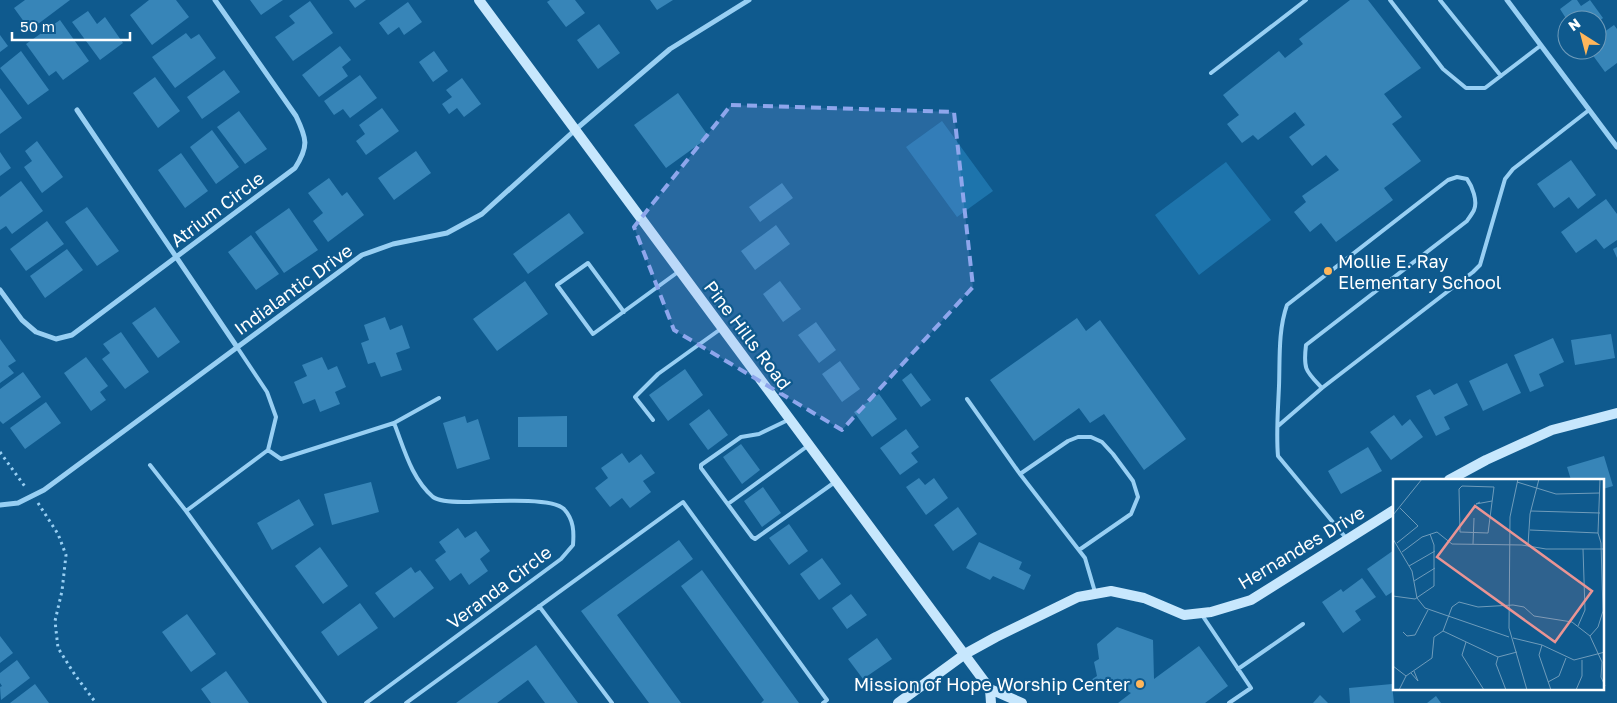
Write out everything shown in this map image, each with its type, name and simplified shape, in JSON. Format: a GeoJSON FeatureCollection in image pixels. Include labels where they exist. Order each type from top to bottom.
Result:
{"type":"FeatureCollection","features":[{"type":"Feature","properties":{"kind":"main road","name":"Pine Hills Road"},"geometry":{"type":"LineString","coordinates":[[479,0],[990,688],[1022,703]]}},
{"type":"Feature","properties":{"kind":"main road"},"geometry":{"type":"LineString","coordinates":[[1451,479],[1486,460],[1552,430],[1617,413]]}},
{"type":"Feature","properties":{"kind":"main road","name":"Hernandes Drive"},"geometry":{"type":"LineString","coordinates":[[898,703],[965,654],[1078,597],[1111,591],[1144,598],[1184,615],[1211,612],[1251,600],[1393,511]]}},
{"type":"Feature","properties":{"kind":"main road"},"geometry":{"type":"LineString","coordinates":[[990,688],[991,703]]}},
{"type":"Feature","properties":{"kind":"street","name":"Atrium Circle"},"geometry":{"type":"LineString","coordinates":[[0,290],[22,320],[36,332],[56,339],[72,335],[295,168],[304,154],[305,136],[296,116],[215,0]]}},
{"type":"Feature","properties":{"kind":"street"},"geometry":{"type":"LineString","coordinates":[[734,0],[737,7]]}},
{"type":"Feature","properties":{"kind":"street","name":"Indialantic Drive"},"geometry":{"type":"LineString","coordinates":[[0,505],[18,503],[44,490],[362,255],[393,244],[447,233],[482,214],[575,130],[670,49],[749,0]]}},
{"type":"Feature","properties":{"kind":"street"},"geometry":{"type":"LineString","coordinates":[[1507,0],[1617,147]]}},
{"type":"Feature","properties":{"kind":"street"},"geometry":{"type":"LineString","coordinates":[[77,110],[236,347]]}},
{"type":"Feature","properties":{"kind":"lane"},"geometry":{"type":"LineString","coordinates":[[1211,73],[1306,0]]}},
{"type":"Feature","properties":{"kind":"lane"},"geometry":{"type":"LineString","coordinates":[[1390,0],[1443,69],[1466,88],[1485,88],[1540,46]]}},
{"type":"Feature","properties":{"kind":"lane"},"geometry":{"type":"LineString","coordinates":[[1440,0],[1500,76]]}},
{"type":"Feature","properties":{"kind":"lane"},"geometry":{"type":"LineString","coordinates":[[1278,426],[1322,388],[1473,272],[1480,264],[1505,179],[1513,169],[1589,110]]}},
{"type":"Feature","properties":{"kind":"lane"},"geometry":{"type":"LineString","coordinates":[[1322,388],[1305,368],[1306,345],[1466,221],[1475,209],[1474,198],[1467,179],[1457,177],[1448,180],[1287,306],[1283,317],[1278,456],[1347,540]]}},
{"type":"Feature","properties":{"kind":"lane"},"geometry":{"type":"LineString","coordinates":[[624,312],[588,263],[557,285],[593,334],[624,312],[680,271]]}},
{"type":"Feature","properties":{"kind":"lane"},"geometry":{"type":"LineString","coordinates":[[653,420],[635,397],[658,374],[722,328]]}},
{"type":"Feature","properties":{"kind":"lane"},"geometry":{"type":"LineString","coordinates":[[186,512],[268,450],[276,417],[267,392],[236,347]]}},
{"type":"Feature","properties":{"kind":"lane"},"geometry":{"type":"LineString","coordinates":[[268,450],[282,459],[394,423],[439,398]]}},
{"type":"Feature","properties":{"kind":"lane"},"geometry":{"type":"LineString","coordinates":[[967,400],[1020,474],[1085,558],[1096,594]]}},
{"type":"Feature","properties":{"kind":"lane"},"geometry":{"type":"LineString","coordinates":[[790,419],[759,434],[741,438],[701,465],[700,468],[755,539],[836,481]]}},
{"type":"Feature","properties":{"kind":"lane","name":"Veranda Circle"},"geometry":{"type":"LineString","coordinates":[[366,703],[561,559],[573,545],[574,526],[564,508],[544,501],[452,502],[434,498],[419,480],[409,463],[394,423]]}},
{"type":"Feature","properties":{"kind":"lane"},"geometry":{"type":"LineString","coordinates":[[1020,474],[1068,441],[1078,437],[1091,437],[1102,442],[1113,454],[1133,481],[1138,497],[1132,514],[1079,550]]}},
{"type":"Feature","properties":{"kind":"lane"},"geometry":{"type":"LineString","coordinates":[[728,504],[809,445]]}},
{"type":"Feature","properties":{"kind":"lane"},"geometry":{"type":"LineString","coordinates":[[150,465],[325,703]]}},
{"type":"Feature","properties":{"kind":"lane"},"geometry":{"type":"LineString","coordinates":[[406,703],[683,502],[827,700],[823,703]]}},
{"type":"Feature","properties":{"kind":"lane"},"geometry":{"type":"LineString","coordinates":[[539,606],[612,703]]}},
{"type":"Feature","properties":{"kind":"lane"},"geometry":{"type":"LineString","coordinates":[[1200,613],[1251,688],[1229,703]]}},
{"type":"Feature","properties":{"kind":"lane"},"geometry":{"type":"LineString","coordinates":[[1238,669],[1303,624]]}},
{"type":"Feature","properties":{"kind":"path"},"geometry":{"type":"LineString","coordinates":[[0,452],[24,485]]}},
{"type":"Feature","properties":{"kind":"path"},"geometry":{"type":"LineString","coordinates":[[39,505],[58,534],[66,555],[62,591],[55,620],[58,648],[96,703]]}},
{"type":"Feature","properties":{"kind":"highlighted area"},"geometry":{"type":"Polygon","coordinates":[[[731,105],[954,112],[973,287],[842,430],[674,330],[634,227],[731,105]]]}},
{"type":"Feature","properties":{"kind":"shaded area"},"geometry":{"type":"Polygon","coordinates":[[[942,121],[993,191],[957,217],[906,147],[942,121]]]}},
{"type":"Feature","properties":{"kind":"shaded area"},"geometry":{"type":"Polygon","coordinates":[[[1226,162],[1271,220],[1199,275],[1155,215],[1226,162]]]}},
{"type":"Feature","properties":{"kind":"building"},"geometry":{"type":"Polygon","coordinates":[[[25,0],[70,0],[30,30],[14,8],[25,0]]]}},
{"type":"Feature","properties":{"kind":"building"},"geometry":{"type":"Polygon","coordinates":[[[149,0],[176,0],[189,17],[152,45],[130,15],[149,0]]]}},
{"type":"Feature","properties":{"kind":"building"},"geometry":{"type":"Polygon","coordinates":[[[250,0],[283,0],[261,15],[250,0]]]}},
{"type":"Feature","properties":{"kind":"building"},"geometry":{"type":"Polygon","coordinates":[[[349,0],[366,0],[355,8],[349,0]]]}},
{"type":"Feature","properties":{"kind":"building"},"geometry":{"type":"Polygon","coordinates":[[[550,0],[575,0],[585,13],[566,27],[547,2],[550,0]]]}},
{"type":"Feature","properties":{"kind":"building"},"geometry":{"type":"Polygon","coordinates":[[[650,0],[673,0],[657,10],[650,0]]]}},
{"type":"Feature","properties":{"kind":"building"},"geometry":{"type":"Polygon","coordinates":[[[1350,0],[1368,0],[1421,68],[1384,94],[1402,117],[1392,124],[1421,161],[1384,188],[1393,200],[1336,242],[1321,223],[1310,232],[1294,212],[1306,202],[1302,196],[1339,170],[1326,155],[1312,166],[1289,137],[1305,125],[1295,112],[1258,140],[1253,135],[1242,143],[1227,124],[1239,115],[1223,95],[1279,51],[1285,58],[1303,44],[1299,39],[1350,0]]]}},
{"type":"Feature","properties":{"kind":"building"},"geometry":{"type":"Polygon","coordinates":[[[1572,0],[1577,0],[1581,6],[1590,0],[1597,10],[1561,10],[1572,0]]]}},
{"type":"Feature","properties":{"kind":"building"},"geometry":{"type":"Polygon","coordinates":[[[310,1],[333,33],[293,61],[275,37],[295,23],[289,16],[310,1]]]}},
{"type":"Feature","properties":{"kind":"building"},"geometry":{"type":"Polygon","coordinates":[[[408,2],[422,22],[404,35],[399,27],[388,35],[379,23],[408,2]]]}},
{"type":"Feature","properties":{"kind":"building"},"geometry":{"type":"Polygon","coordinates":[[[88,11],[97,24],[105,17],[123,43],[100,60],[72,22],[88,11]]]}},
{"type":"Feature","properties":{"kind":"building"},"geometry":{"type":"Polygon","coordinates":[[[60,20],[89,61],[63,80],[56,71],[49,76],[26,44],[60,20]]]}},
{"type":"Feature","properties":{"kind":"building"},"geometry":{"type":"Polygon","coordinates":[[[599,24],[620,53],[598,69],[577,40],[599,24]]]}},
{"type":"Feature","properties":{"kind":"building"},"geometry":{"type":"Polygon","coordinates":[[[1614,25],[1617,29],[1617,63],[1605,72],[1596,60],[1607,60],[1607,30],[1614,25]]]}},
{"type":"Feature","properties":{"kind":"building"},"geometry":{"type":"Polygon","coordinates":[[[186,33],[191,39],[199,34],[216,58],[175,88],[152,57],[186,33]]]}},
{"type":"Feature","properties":{"kind":"building"},"geometry":{"type":"Polygon","coordinates":[[[0,35],[8,46],[0,52],[0,35]]]}},
{"type":"Feature","properties":{"kind":"building"},"geometry":{"type":"Polygon","coordinates":[[[340,46],[351,60],[342,67],[348,76],[319,97],[302,75],[340,46]]]}},
{"type":"Feature","properties":{"kind":"building"},"geometry":{"type":"Polygon","coordinates":[[[21,51],[49,90],[28,105],[0,68],[21,51]]]}},
{"type":"Feature","properties":{"kind":"building"},"geometry":{"type":"Polygon","coordinates":[[[434,51],[448,71],[433,82],[419,62],[434,51]]]}},
{"type":"Feature","properties":{"kind":"building"},"geometry":{"type":"Polygon","coordinates":[[[224,70],[240,92],[202,119],[187,97],[224,70]]]}},
{"type":"Feature","properties":{"kind":"building"},"geometry":{"type":"Polygon","coordinates":[[[360,75],[377,98],[350,118],[343,109],[334,115],[324,101],[360,75]]]}},
{"type":"Feature","properties":{"kind":"building"},"geometry":{"type":"Polygon","coordinates":[[[155,77],[180,111],[158,128],[133,93],[155,77]]]}},
{"type":"Feature","properties":{"kind":"building"},"geometry":{"type":"Polygon","coordinates":[[[462,78],[481,104],[464,117],[457,108],[449,114],[442,104],[452,97],[446,90],[462,78]]]}},
{"type":"Feature","properties":{"kind":"building"},"geometry":{"type":"Polygon","coordinates":[[[0,88],[22,118],[0,134],[0,88]]]}},
{"type":"Feature","properties":{"kind":"building"},"geometry":{"type":"Polygon","coordinates":[[[678,93],[709,137],[666,168],[634,125],[678,93]]]}},
{"type":"Feature","properties":{"kind":"building"},"geometry":{"type":"Polygon","coordinates":[[[382,108],[399,131],[366,155],[356,141],[365,134],[359,125],[382,108]]]}},
{"type":"Feature","properties":{"kind":"building"},"geometry":{"type":"Polygon","coordinates":[[[239,111],[267,149],[245,164],[217,127],[239,111]]]}},
{"type":"Feature","properties":{"kind":"building"},"geometry":{"type":"Polygon","coordinates":[[[212,130],[239,167],[216,184],[190,147],[212,130]]]}},
{"type":"Feature","properties":{"kind":"building"},"geometry":{"type":"Polygon","coordinates":[[[37,141],[63,177],[42,193],[24,167],[32,161],[25,151],[37,141]]]}},
{"type":"Feature","properties":{"kind":"building"},"geometry":{"type":"Polygon","coordinates":[[[416,151],[431,173],[394,200],[378,178],[416,151]]]}},
{"type":"Feature","properties":{"kind":"building"},"geometry":{"type":"Polygon","coordinates":[[[0,152],[11,168],[0,176],[0,152]]]}},
{"type":"Feature","properties":{"kind":"building"},"geometry":{"type":"Polygon","coordinates":[[[181,153],[208,191],[185,208],[158,170],[181,153]]]}},
{"type":"Feature","properties":{"kind":"building"},"geometry":{"type":"Polygon","coordinates":[[[1571,160],[1596,195],[1578,209],[1569,197],[1554,208],[1537,184],[1571,160]]]}},
{"type":"Feature","properties":{"kind":"building"},"geometry":{"type":"Polygon","coordinates":[[[329,178],[342,196],[347,192],[364,215],[328,242],[313,221],[323,213],[308,193],[329,178]]]}},
{"type":"Feature","properties":{"kind":"building"},"geometry":{"type":"Polygon","coordinates":[[[21,181],[43,211],[12,234],[6,226],[0,230],[0,197],[21,181]]]}},
{"type":"Feature","properties":{"kind":"building"},"geometry":{"type":"Polygon","coordinates":[[[782,183],[793,198],[760,222],[749,207],[782,183]]]}},
{"type":"Feature","properties":{"kind":"building"},"geometry":{"type":"Polygon","coordinates":[[[1606,199],[1617,214],[1617,240],[1604,249],[1596,239],[1576,253],[1561,232],[1606,199]]]}},
{"type":"Feature","properties":{"kind":"building"},"geometry":{"type":"Polygon","coordinates":[[[87,207],[119,251],[97,266],[65,222],[87,207]]]}},
{"type":"Feature","properties":{"kind":"building"},"geometry":{"type":"Polygon","coordinates":[[[289,208],[318,250],[284,273],[255,232],[289,208]]]}},
{"type":"Feature","properties":{"kind":"building"},"geometry":{"type":"Polygon","coordinates":[[[569,213],[584,233],[528,274],[513,254],[569,213]]]}},
{"type":"Feature","properties":{"kind":"building"},"geometry":{"type":"Polygon","coordinates":[[[47,221],[64,244],[26,271],[10,249],[47,221]]]}},
{"type":"Feature","properties":{"kind":"building"},"geometry":{"type":"Polygon","coordinates":[[[776,225],[790,244],[755,270],[741,251],[776,225]]]}},
{"type":"Feature","properties":{"kind":"building"},"geometry":{"type":"Polygon","coordinates":[[[251,235],[279,274],[256,290],[228,252],[251,235]]]}},
{"type":"Feature","properties":{"kind":"building"},"geometry":{"type":"Polygon","coordinates":[[[1617,247],[1617,258],[1613,249],[1617,247]]]}},
{"type":"Feature","properties":{"kind":"building"},"geometry":{"type":"Polygon","coordinates":[[[67,249],[83,270],[45,298],[30,276],[67,249]]]}},
{"type":"Feature","properties":{"kind":"building"},"geometry":{"type":"Polygon","coordinates":[[[525,281],[548,314],[497,351],[473,319],[525,281]]]}},
{"type":"Feature","properties":{"kind":"building"},"geometry":{"type":"Polygon","coordinates":[[[780,281],[801,309],[783,322],[763,294],[780,281]]]}},
{"type":"Feature","properties":{"kind":"building"},"geometry":{"type":"Polygon","coordinates":[[[155,307],[180,342],[158,358],[132,323],[155,307]]]}},
{"type":"Feature","properties":{"kind":"building"},"geometry":{"type":"Polygon","coordinates":[[[385,317],[390,330],[402,325],[410,348],[396,353],[402,370],[381,377],[375,362],[368,364],[361,343],[369,340],[364,325],[385,317]]]}},
{"type":"Feature","properties":{"kind":"building"},"geometry":{"type":"Polygon","coordinates":[[[1077,318],[1086,331],[1100,320],[1186,439],[1144,470],[1104,414],[1090,423],[1079,408],[1034,441],[990,380],[1077,318]]]}},
{"type":"Feature","properties":{"kind":"building"},"geometry":{"type":"Polygon","coordinates":[[[816,322],[836,350],[819,363],[798,335],[816,322]]]}},
{"type":"Feature","properties":{"kind":"building"},"geometry":{"type":"Polygon","coordinates":[[[121,332],[149,372],[125,389],[102,359],[110,353],[103,344],[121,332]]]}},
{"type":"Feature","properties":{"kind":"building"},"geometry":{"type":"Polygon","coordinates":[[[1611,334],[1615,358],[1575,365],[1571,340],[1611,334]]]}},
{"type":"Feature","properties":{"kind":"building"},"geometry":{"type":"Polygon","coordinates":[[[1553,338],[1564,362],[1539,374],[1544,386],[1530,392],[1514,355],[1553,338]]]}},
{"type":"Feature","properties":{"kind":"building"},"geometry":{"type":"Polygon","coordinates":[[[0,339],[16,361],[8,366],[14,373],[0,383],[0,339]]]}},
{"type":"Feature","properties":{"kind":"building"},"geometry":{"type":"Polygon","coordinates":[[[86,357],[108,386],[100,392],[106,400],[91,411],[64,373],[86,357]]]}},
{"type":"Feature","properties":{"kind":"building"},"geometry":{"type":"Polygon","coordinates":[[[322,357],[328,370],[337,366],[346,387],[335,392],[340,404],[320,412],[315,399],[303,404],[294,382],[307,376],[302,365],[322,357]]]}},
{"type":"Feature","properties":{"kind":"building"},"geometry":{"type":"Polygon","coordinates":[[[840,361],[860,389],[842,402],[822,374],[840,361]]]}},
{"type":"Feature","properties":{"kind":"building"},"geometry":{"type":"Polygon","coordinates":[[[1507,363],[1521,393],[1483,411],[1469,381],[1507,363]]]}},
{"type":"Feature","properties":{"kind":"building"},"geometry":{"type":"Polygon","coordinates":[[[685,369],[703,395],[668,421],[649,395],[685,369]]]}},
{"type":"Feature","properties":{"kind":"building"},"geometry":{"type":"Polygon","coordinates":[[[23,372],[41,397],[3,424],[0,421],[0,389],[23,372]]]}},
{"type":"Feature","properties":{"kind":"building"},"geometry":{"type":"Polygon","coordinates":[[[911,373],[931,400],[921,407],[902,380],[911,373]]]}},
{"type":"Feature","properties":{"kind":"building"},"geometry":{"type":"Polygon","coordinates":[[[1457,383],[1468,405],[1444,417],[1450,429],[1436,436],[1416,396],[1430,389],[1434,395],[1457,383]]]}},
{"type":"Feature","properties":{"kind":"building"},"geometry":{"type":"Polygon","coordinates":[[[879,394],[897,419],[872,437],[854,412],[879,394]]]}},
{"type":"Feature","properties":{"kind":"building"},"geometry":{"type":"Polygon","coordinates":[[[46,402],[61,423],[25,449],[10,428],[46,402]]]}},
{"type":"Feature","properties":{"kind":"building"},"geometry":{"type":"Polygon","coordinates":[[[709,409],[728,435],[708,450],[689,424],[709,409]]]}},
{"type":"Feature","properties":{"kind":"building"},"geometry":{"type":"Polygon","coordinates":[[[1394,415],[1402,426],[1410,419],[1423,437],[1391,460],[1370,432],[1394,415]]]}},
{"type":"Feature","properties":{"kind":"building"},"geometry":{"type":"Polygon","coordinates":[[[465,416],[467,423],[478,419],[490,459],[457,469],[443,423],[465,416]]]}},
{"type":"Feature","properties":{"kind":"building"},"geometry":{"type":"Polygon","coordinates":[[[567,416],[567,447],[518,447],[518,417],[567,416]]]}},
{"type":"Feature","properties":{"kind":"building"},"geometry":{"type":"Polygon","coordinates":[[[906,429],[919,447],[911,453],[918,462],[900,475],[880,448],[906,429]]]}},
{"type":"Feature","properties":{"kind":"building"},"geometry":{"type":"Polygon","coordinates":[[[741,444],[760,470],[742,484],[723,457],[741,444]]]}},
{"type":"Feature","properties":{"kind":"building"},"geometry":{"type":"Polygon","coordinates":[[[1368,447],[1382,471],[1341,494],[1328,471],[1368,447]]]}},
{"type":"Feature","properties":{"kind":"building"},"geometry":{"type":"Polygon","coordinates":[[[622,453],[629,463],[641,454],[655,473],[643,481],[651,492],[630,508],[622,498],[610,507],[595,488],[608,478],[601,468],[622,453]]]}},
{"type":"Feature","properties":{"kind":"building"},"geometry":{"type":"Polygon","coordinates":[[[1604,456],[1613,486],[1604,489],[1604,479],[1571,479],[1567,467],[1604,456]]]}},
{"type":"Feature","properties":{"kind":"building"},"geometry":{"type":"Polygon","coordinates":[[[919,478],[925,485],[934,478],[948,498],[926,515],[906,487],[919,478]]]}},
{"type":"Feature","properties":{"kind":"building"},"geometry":{"type":"Polygon","coordinates":[[[371,482],[379,512],[332,525],[324,494],[371,482]]]}},
{"type":"Feature","properties":{"kind":"building"},"geometry":{"type":"Polygon","coordinates":[[[763,487],[781,513],[762,527],[744,501],[763,487]]]}},
{"type":"Feature","properties":{"kind":"building"},"geometry":{"type":"Polygon","coordinates":[[[299,499],[314,525],[272,550],[257,523],[299,499]]]}},
{"type":"Feature","properties":{"kind":"building"},"geometry":{"type":"Polygon","coordinates":[[[958,507],[977,534],[953,551],[934,525],[958,507]]]}},
{"type":"Feature","properties":{"kind":"building"},"geometry":{"type":"Polygon","coordinates":[[[789,524],[808,551],[789,565],[769,538],[789,524]]]}},
{"type":"Feature","properties":{"kind":"building"},"geometry":{"type":"Polygon","coordinates":[[[458,528],[465,538],[476,531],[490,551],[480,559],[488,571],[469,585],[461,573],[450,581],[435,560],[446,552],[439,542],[458,528]]]}},
{"type":"Feature","properties":{"kind":"building"},"geometry":{"type":"Polygon","coordinates":[[[679,540],[693,559],[617,615],[681,703],[649,703],[581,611],[679,540]]]}},
{"type":"Feature","properties":{"kind":"building"},"geometry":{"type":"Polygon","coordinates":[[[979,542],[1022,562],[1019,569],[1031,575],[1024,590],[993,576],[990,580],[966,568],[979,542]]]}},
{"type":"Feature","properties":{"kind":"building"},"geometry":{"type":"Polygon","coordinates":[[[320,547],[348,586],[323,604],[295,566],[320,547]]]}},
{"type":"Feature","properties":{"kind":"building"},"geometry":{"type":"Polygon","coordinates":[[[1393,551],[1393,592],[1386,596],[1367,569],[1393,551]]]}},
{"type":"Feature","properties":{"kind":"building"},"geometry":{"type":"Polygon","coordinates":[[[822,558],[841,584],[819,600],[800,574],[822,558]]]}},
{"type":"Feature","properties":{"kind":"building"},"geometry":{"type":"Polygon","coordinates":[[[411,567],[415,573],[420,570],[434,588],[394,618],[375,593],[411,567]]]}},
{"type":"Feature","properties":{"kind":"building"},"geometry":{"type":"Polygon","coordinates":[[[702,570],[799,703],[761,703],[764,700],[681,586],[702,570]]]}},
{"type":"Feature","properties":{"kind":"building"},"geometry":{"type":"Polygon","coordinates":[[[1362,578],[1376,597],[1355,611],[1361,620],[1343,633],[1322,602],[1341,589],[1343,592],[1362,578]]]}},
{"type":"Feature","properties":{"kind":"building"},"geometry":{"type":"Polygon","coordinates":[[[851,594],[867,615],[847,629],[832,608],[851,594]]]}},
{"type":"Feature","properties":{"kind":"building"},"geometry":{"type":"Polygon","coordinates":[[[360,603],[378,628],[338,656],[321,632],[360,603]]]}},
{"type":"Feature","properties":{"kind":"building"},"geometry":{"type":"Polygon","coordinates":[[[187,614],[216,654],[191,672],[162,632],[187,614]]]}},
{"type":"Feature","properties":{"kind":"building"},"geometry":{"type":"Polygon","coordinates":[[[1117,627],[1153,640],[1154,679],[1199,646],[1228,686],[1205,703],[1118,703],[1131,693],[1119,687],[1117,691],[1103,684],[1097,688],[1091,680],[1097,676],[1094,662],[1099,659],[1097,644],[1117,627]]]}},
{"type":"Feature","properties":{"kind":"building"},"geometry":{"type":"Polygon","coordinates":[[[0,636],[13,653],[0,663],[0,636]]]}},
{"type":"Feature","properties":{"kind":"building"},"geometry":{"type":"Polygon","coordinates":[[[877,638],[892,659],[863,679],[848,659],[877,638]]]}},
{"type":"Feature","properties":{"kind":"building"},"geometry":{"type":"Polygon","coordinates":[[[536,645],[578,703],[545,703],[528,680],[497,703],[456,703],[536,645]]]}},
{"type":"Feature","properties":{"kind":"building"},"geometry":{"type":"Polygon","coordinates":[[[17,660],[30,678],[1,700],[0,687],[2,686],[0,683],[0,673],[17,660]]]}},
{"type":"Feature","properties":{"kind":"building"},"geometry":{"type":"Polygon","coordinates":[[[226,671],[249,703],[211,703],[201,689],[226,671]]]}},
{"type":"Feature","properties":{"kind":"building"},"geometry":{"type":"Polygon","coordinates":[[[35,684],[49,703],[10,703],[35,684]]]}},
{"type":"Feature","properties":{"kind":"building"},"geometry":{"type":"Polygon","coordinates":[[[1392,684],[1394,703],[1350,703],[1349,688],[1392,684]]]}},
{"type":"Feature","properties":{"kind":"building"},"geometry":{"type":"Polygon","coordinates":[[[1320,695],[1328,703],[1313,703],[1320,695]]]}},
{"type":"Feature","properties":{"kind":"building"},"geometry":{"type":"Polygon","coordinates":[[[1436,696],[1441,703],[1427,703],[1436,696]]]}},
{"type":"Feature","properties":{"kind":"place","name":"Mollie E. Ray Elementary School"},"geometry":{"type":"Point","coordinates":[1328,271]}},
{"type":"Feature","properties":{"kind":"place","name":"Mission of Hope Worship Center"},"geometry":{"type":"Point","coordinates":[1140,684]}}]}
